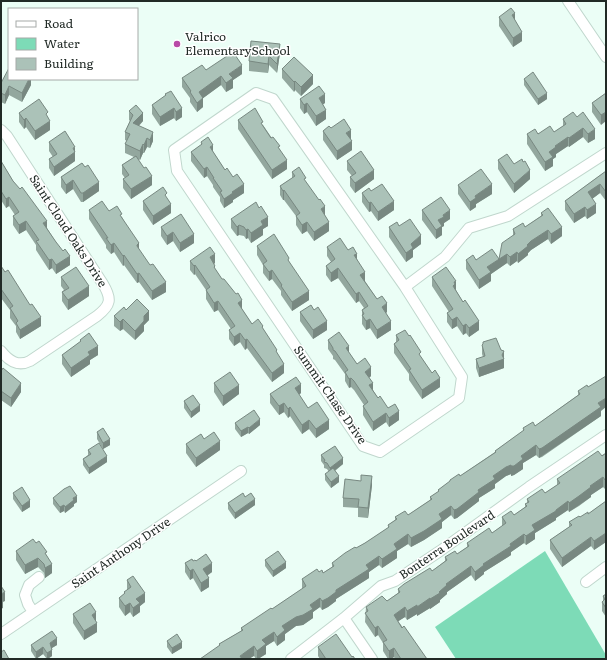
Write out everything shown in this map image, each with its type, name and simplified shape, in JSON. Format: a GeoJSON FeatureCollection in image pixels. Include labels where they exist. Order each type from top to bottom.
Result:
{"type":"FeatureCollection","features":[{"type":"Feature","properties":{"kind":"street"},"geometry":{"type":"LineString","coordinates":[[568,1],[606,57]]}},
{"type":"Feature","properties":{"kind":"street","name":"Summit Chase Drive"},"geometry":{"type":"LineString","coordinates":[[256,93],[273,99],[405,287],[462,377],[459,398],[380,452],[363,446],[176,171],[174,150],[256,93]]}},
{"type":"Feature","properties":{"kind":"street","name":"Saint Cloud Oaks Drive"},"geometry":{"type":"LineString","coordinates":[[1,130],[7,136],[74,239],[103,284],[109,297],[107,307],[97,316],[30,361],[25,363],[17,363],[9,359],[1,351]]}},
{"type":"Feature","properties":{"kind":"street"},"geometry":{"type":"LineString","coordinates":[[405,287],[445,257],[469,228],[508,216],[606,153]]}},
{"type":"Feature","properties":{"kind":"street","name":"Bonterra Boulevard"},"geometry":{"type":"LineString","coordinates":[[291,659],[344,618],[381,586],[395,580],[440,551],[606,436]]}},
{"type":"Feature","properties":{"kind":"street","name":"Saint Anthony Drive"},"geometry":{"type":"LineString","coordinates":[[1,634],[241,471]]}},
{"type":"Feature","properties":{"kind":"street"},"geometry":{"type":"LineString","coordinates":[[586,582],[606,567]]}},
{"type":"Feature","properties":{"kind":"street"},"geometry":{"type":"LineString","coordinates":[[33,612],[26,600],[25,595],[29,585],[39,577]]}},
{"type":"Feature","properties":{"kind":"street"},"geometry":{"type":"LineString","coordinates":[[344,618],[372,659]]}},
{"type":"Feature","properties":{"kind":"water"},"geometry":{"type":"Polygon","coordinates":[[[545,551],[606,655],[606,658],[456,659],[435,627],[545,551]]]}},
{"type":"Feature","properties":{"kind":"building"},"geometry":{"type":"Polygon","coordinates":[[[511,8],[515,13],[512,15],[522,32],[513,38],[499,17],[511,8]]]}},
{"type":"Feature","properties":{"kind":"building"},"geometry":{"type":"Polygon","coordinates":[[[251,41],[280,44],[277,64],[269,56],[268,64],[249,61],[251,41]]]}},
{"type":"Feature","properties":{"kind":"building"},"geometry":{"type":"Polygon","coordinates":[[[233,52],[242,65],[229,74],[233,78],[226,83],[221,76],[199,92],[203,98],[197,103],[182,78],[202,65],[206,70],[233,52]]]}},
{"type":"Feature","properties":{"kind":"building"},"geometry":{"type":"Polygon","coordinates":[[[294,57],[313,75],[301,87],[282,69],[294,57]]]}},
{"type":"Feature","properties":{"kind":"building"},"geometry":{"type":"Polygon","coordinates":[[[8,70],[8,80],[28,80],[22,93],[9,86],[5,95],[1,93],[1,83],[8,70]]]}},
{"type":"Feature","properties":{"kind":"building"},"geometry":{"type":"Polygon","coordinates":[[[533,72],[547,93],[538,99],[524,79],[533,72]]]}},
{"type":"Feature","properties":{"kind":"building"},"geometry":{"type":"Polygon","coordinates":[[[319,86],[325,94],[319,98],[326,110],[316,116],[307,103],[304,105],[300,99],[319,86]]]}},
{"type":"Feature","properties":{"kind":"building"},"geometry":{"type":"Polygon","coordinates":[[[171,91],[182,108],[176,112],[174,108],[160,117],[152,105],[171,91]]]}},
{"type":"Feature","properties":{"kind":"building"},"geometry":{"type":"Polygon","coordinates":[[[606,93],[606,112],[601,115],[592,103],[606,93]]]}},
{"type":"Feature","properties":{"kind":"building"},"geometry":{"type":"Polygon","coordinates":[[[39,99],[48,112],[46,114],[50,121],[35,131],[26,118],[24,120],[19,113],[39,99]]]}},
{"type":"Feature","properties":{"kind":"building"},"geometry":{"type":"Polygon","coordinates":[[[136,105],[143,113],[133,123],[153,132],[150,140],[147,138],[140,151],[125,144],[130,134],[125,132],[133,115],[129,111],[136,105]]]}},
{"type":"Feature","properties":{"kind":"building"},"geometry":{"type":"Polygon","coordinates":[[[255,108],[263,122],[261,123],[271,138],[273,137],[280,146],[278,147],[287,160],[272,170],[238,120],[255,108]]]}},
{"type":"Feature","properties":{"kind":"building"},"geometry":{"type":"Polygon","coordinates":[[[573,112],[577,117],[583,112],[595,129],[588,134],[583,128],[569,138],[568,137],[549,152],[553,157],[545,162],[527,134],[535,129],[538,134],[550,126],[554,132],[566,124],[563,119],[573,112]]]}},
{"type":"Feature","properties":{"kind":"building"},"geometry":{"type":"Polygon","coordinates":[[[344,119],[351,130],[346,133],[352,141],[337,151],[323,131],[329,126],[331,128],[344,119]]]}},
{"type":"Feature","properties":{"kind":"building"},"geometry":{"type":"Polygon","coordinates":[[[65,131],[75,147],[73,148],[75,152],[54,167],[49,159],[57,154],[49,142],[65,131]]]}},
{"type":"Feature","properties":{"kind":"building"},"geometry":{"type":"Polygon","coordinates":[[[208,137],[213,145],[210,147],[225,170],[227,168],[233,177],[237,174],[244,184],[224,199],[220,192],[222,191],[207,167],[204,169],[191,152],[202,144],[201,142],[208,137]]]}},
{"type":"Feature","properties":{"kind":"building"},"geometry":{"type":"Polygon","coordinates":[[[361,151],[374,170],[355,183],[350,177],[356,173],[347,161],[361,151]]]}},
{"type":"Feature","properties":{"kind":"building"},"geometry":{"type":"Polygon","coordinates":[[[507,154],[514,164],[522,159],[523,162],[525,161],[530,170],[514,184],[498,160],[507,154]]]}},
{"type":"Feature","properties":{"kind":"building"},"geometry":{"type":"Polygon","coordinates":[[[136,156],[144,168],[146,167],[152,176],[131,189],[123,179],[129,175],[122,165],[136,156]]]}},
{"type":"Feature","properties":{"kind":"building"},"geometry":{"type":"Polygon","coordinates":[[[1,161],[13,181],[20,189],[22,187],[47,221],[43,223],[56,242],[63,251],[65,249],[70,256],[56,265],[52,259],[49,260],[36,241],[39,240],[26,221],[19,225],[13,216],[19,212],[9,197],[6,199],[1,191],[1,161]]]}},
{"type":"Feature","properties":{"kind":"building"},"geometry":{"type":"Polygon","coordinates":[[[82,163],[85,167],[88,165],[99,182],[81,193],[73,180],[66,185],[61,177],[82,163]]]}},
{"type":"Feature","properties":{"kind":"building"},"geometry":{"type":"Polygon","coordinates":[[[299,167],[306,178],[304,179],[325,206],[321,209],[329,222],[314,232],[307,222],[302,225],[296,216],[300,213],[280,186],[295,176],[292,172],[299,167]]]}},
{"type":"Feature","properties":{"kind":"building"},"geometry":{"type":"Polygon","coordinates":[[[481,169],[492,184],[475,196],[476,198],[470,202],[458,185],[481,169]]]}},
{"type":"Feature","properties":{"kind":"building"},"geometry":{"type":"Polygon","coordinates":[[[606,171],[606,192],[600,184],[588,192],[596,204],[587,210],[585,207],[574,214],[565,201],[606,171]]]}},
{"type":"Feature","properties":{"kind":"building"},"geometry":{"type":"Polygon","coordinates":[[[382,184],[394,201],[378,212],[362,193],[369,188],[371,191],[382,184]]]}},
{"type":"Feature","properties":{"kind":"building"},"geometry":{"type":"Polygon","coordinates":[[[163,187],[167,193],[165,195],[171,204],[153,216],[143,201],[163,187]]]}},
{"type":"Feature","properties":{"kind":"building"},"geometry":{"type":"Polygon","coordinates":[[[441,197],[450,210],[443,215],[444,217],[438,220],[442,226],[436,230],[422,210],[441,197]]]}},
{"type":"Feature","properties":{"kind":"building"},"geometry":{"type":"Polygon","coordinates":[[[102,201],[109,211],[117,206],[122,214],[120,215],[139,243],[137,246],[150,265],[153,264],[166,282],[152,291],[139,273],[137,274],[114,243],[111,245],[89,210],[102,201]]]}},
{"type":"Feature","properties":{"kind":"building"},"geometry":{"type":"Polygon","coordinates":[[[256,202],[259,208],[261,206],[268,217],[261,221],[263,225],[251,233],[244,227],[239,225],[237,227],[231,219],[256,202]]]}},
{"type":"Feature","properties":{"kind":"building"},"geometry":{"type":"Polygon","coordinates":[[[548,208],[562,227],[551,234],[548,230],[531,241],[527,245],[528,246],[518,254],[517,252],[510,257],[507,254],[487,267],[491,272],[479,280],[466,260],[473,255],[476,260],[492,249],[499,259],[502,243],[515,234],[513,229],[523,223],[525,227],[543,215],[541,213],[548,208]]]}},
{"type":"Feature","properties":{"kind":"building"},"geometry":{"type":"Polygon","coordinates":[[[181,214],[194,234],[180,243],[173,232],[167,236],[161,227],[181,214]]]}},
{"type":"Feature","properties":{"kind":"building"},"geometry":{"type":"Polygon","coordinates":[[[410,219],[421,235],[411,244],[413,248],[406,253],[389,227],[397,222],[399,226],[410,219]]]}},
{"type":"Feature","properties":{"kind":"building"},"geometry":{"type":"Polygon","coordinates":[[[274,234],[289,258],[288,260],[309,291],[292,302],[272,270],[269,272],[263,264],[267,261],[257,246],[274,234]]]}},
{"type":"Feature","properties":{"kind":"building"},"geometry":{"type":"Polygon","coordinates":[[[340,238],[348,250],[353,247],[357,254],[354,255],[365,272],[360,275],[377,299],[382,296],[387,303],[382,307],[391,321],[377,330],[370,319],[366,321],[362,315],[364,314],[362,310],[368,306],[359,292],[356,294],[338,268],[331,273],[326,266],[335,259],[327,247],[340,238]]]}},
{"type":"Feature","properties":{"kind":"building"},"geometry":{"type":"Polygon","coordinates":[[[210,247],[215,254],[210,257],[215,266],[214,267],[222,279],[224,279],[236,294],[238,293],[242,300],[238,303],[252,324],[258,319],[284,364],[272,373],[247,339],[245,340],[240,333],[234,337],[229,330],[235,326],[218,301],[214,303],[206,290],[210,287],[195,265],[194,266],[190,261],[210,247]]]}},
{"type":"Feature","properties":{"kind":"building"},"geometry":{"type":"Polygon","coordinates":[[[1,266],[5,272],[8,270],[30,305],[32,304],[41,317],[20,330],[16,323],[18,321],[10,308],[13,306],[1,289],[1,266]]]}},
{"type":"Feature","properties":{"kind":"building"},"geometry":{"type":"Polygon","coordinates":[[[76,267],[89,286],[68,300],[62,292],[69,288],[61,277],[76,267]]]}},
{"type":"Feature","properties":{"kind":"building"},"geometry":{"type":"Polygon","coordinates":[[[446,267],[456,281],[454,282],[455,284],[453,286],[463,302],[465,300],[479,321],[469,328],[466,324],[463,326],[457,317],[452,320],[447,313],[453,309],[432,277],[446,267]]]}},
{"type":"Feature","properties":{"kind":"building"},"geometry":{"type":"Polygon","coordinates":[[[137,299],[149,311],[144,316],[144,321],[135,331],[123,319],[120,322],[114,316],[124,307],[126,310],[137,299]]]}},
{"type":"Feature","properties":{"kind":"building"},"geometry":{"type":"Polygon","coordinates":[[[311,305],[314,310],[318,307],[327,321],[313,330],[300,312],[311,305]]]}},
{"type":"Feature","properties":{"kind":"building"},"geometry":{"type":"Polygon","coordinates":[[[405,330],[421,352],[419,354],[432,373],[435,370],[440,378],[422,390],[409,370],[411,369],[394,344],[399,340],[396,335],[405,330]]]}},
{"type":"Feature","properties":{"kind":"building"},"geometry":{"type":"Polygon","coordinates":[[[339,332],[349,346],[346,348],[357,364],[365,358],[371,367],[365,372],[373,383],[369,385],[378,398],[380,396],[388,408],[395,404],[399,411],[389,418],[386,413],[373,422],[363,406],[368,402],[354,381],[351,378],[349,379],[345,372],[348,370],[333,350],[328,340],[339,332]]]}},
{"type":"Feature","properties":{"kind":"building"},"geometry":{"type":"Polygon","coordinates":[[[89,333],[98,346],[88,352],[90,355],[71,368],[62,355],[89,333]]]}},
{"type":"Feature","properties":{"kind":"building"},"geometry":{"type":"Polygon","coordinates":[[[496,338],[501,350],[504,351],[502,355],[504,359],[479,368],[476,359],[485,356],[482,345],[483,342],[496,338]]]}},
{"type":"Feature","properties":{"kind":"building"},"geometry":{"type":"Polygon","coordinates":[[[3,368],[21,383],[11,398],[1,391],[1,371],[3,368]]]}},
{"type":"Feature","properties":{"kind":"building"},"geometry":{"type":"Polygon","coordinates":[[[230,372],[239,385],[223,396],[214,383],[230,372]]]}},
{"type":"Feature","properties":{"kind":"building"},"geometry":{"type":"Polygon","coordinates":[[[606,376],[606,398],[598,403],[601,407],[542,448],[539,449],[536,445],[521,456],[523,459],[514,466],[511,465],[506,467],[493,476],[495,479],[478,490],[479,492],[457,509],[454,510],[451,506],[439,514],[442,519],[424,531],[411,538],[408,534],[394,544],[397,549],[382,559],[379,556],[366,565],[369,569],[336,590],[336,592],[328,598],[322,601],[320,598],[310,605],[313,609],[282,626],[285,630],[277,637],[274,632],[262,640],[266,644],[257,651],[254,646],[240,656],[242,659],[200,659],[220,645],[219,644],[243,630],[241,628],[306,586],[302,579],[317,569],[319,572],[322,570],[323,573],[334,566],[332,563],[345,553],[365,543],[389,527],[388,525],[397,519],[395,517],[405,511],[408,515],[432,499],[430,497],[439,491],[438,490],[450,480],[459,474],[460,476],[496,452],[495,451],[524,430],[523,428],[533,422],[535,426],[580,394],[578,391],[606,376]]]}},
{"type":"Feature","properties":{"kind":"building"},"geometry":{"type":"Polygon","coordinates":[[[296,377],[301,384],[295,388],[308,408],[317,402],[329,420],[316,429],[309,420],[302,425],[290,407],[288,409],[284,403],[279,406],[270,394],[296,377]]]}},
{"type":"Feature","properties":{"kind":"building"},"geometry":{"type":"Polygon","coordinates":[[[193,395],[200,405],[191,412],[184,401],[193,395]]]}},
{"type":"Feature","properties":{"kind":"building"},"geometry":{"type":"Polygon","coordinates":[[[254,410],[260,419],[249,428],[248,427],[241,431],[235,423],[254,410]]]}},
{"type":"Feature","properties":{"kind":"building"},"geometry":{"type":"Polygon","coordinates":[[[103,428],[110,439],[103,443],[97,432],[103,428]]]}},
{"type":"Feature","properties":{"kind":"building"},"geometry":{"type":"Polygon","coordinates":[[[214,432],[220,441],[196,458],[186,444],[201,434],[204,439],[214,432]]]}},
{"type":"Feature","properties":{"kind":"building"},"geometry":{"type":"Polygon","coordinates":[[[99,443],[107,456],[89,468],[83,459],[91,454],[88,450],[99,443]]]}},
{"type":"Feature","properties":{"kind":"building"},"geometry":{"type":"Polygon","coordinates":[[[335,446],[343,458],[330,468],[327,463],[324,462],[325,460],[321,455],[335,446]]]}},
{"type":"Feature","properties":{"kind":"building"},"geometry":{"type":"Polygon","coordinates":[[[598,451],[602,456],[606,453],[605,480],[603,477],[569,503],[568,501],[556,511],[532,525],[535,530],[526,536],[524,534],[510,544],[511,546],[483,564],[484,565],[475,572],[471,566],[446,584],[447,585],[439,592],[440,593],[417,607],[417,605],[407,611],[405,607],[394,615],[402,628],[404,626],[427,659],[401,659],[394,648],[389,651],[383,642],[387,640],[378,626],[375,628],[365,613],[368,611],[366,607],[382,596],[387,601],[400,592],[398,589],[404,584],[430,568],[432,571],[447,560],[445,557],[455,551],[457,554],[469,546],[467,543],[489,528],[492,533],[506,523],[502,517],[511,511],[514,515],[527,506],[525,504],[529,502],[527,499],[542,489],[545,493],[560,483],[557,479],[598,451]]]}},
{"type":"Feature","properties":{"kind":"building"},"geometry":{"type":"Polygon","coordinates":[[[333,468],[339,476],[331,482],[325,474],[333,468]]]}},
{"type":"Feature","properties":{"kind":"building"},"geometry":{"type":"Polygon","coordinates":[[[361,475],[372,476],[368,508],[358,507],[359,499],[343,498],[345,479],[361,481],[361,475]]]}},
{"type":"Feature","properties":{"kind":"building"},"geometry":{"type":"Polygon","coordinates":[[[70,486],[77,496],[73,498],[74,500],[65,507],[64,505],[60,507],[53,498],[70,486]]]}},
{"type":"Feature","properties":{"kind":"building"},"geometry":{"type":"Polygon","coordinates":[[[22,487],[30,500],[22,506],[13,493],[22,487]]]}},
{"type":"Feature","properties":{"kind":"building"},"geometry":{"type":"Polygon","coordinates":[[[243,493],[245,497],[251,493],[255,499],[235,513],[228,503],[243,493]]]}},
{"type":"Feature","properties":{"kind":"building"},"geometry":{"type":"Polygon","coordinates":[[[606,501],[606,533],[594,541],[591,537],[562,558],[550,540],[572,525],[569,522],[588,512],[588,514],[606,501]]]}},
{"type":"Feature","properties":{"kind":"building"},"geometry":{"type":"Polygon","coordinates":[[[33,539],[36,543],[39,541],[47,552],[45,553],[52,564],[45,568],[44,564],[38,558],[25,565],[16,551],[33,539]]]}},
{"type":"Feature","properties":{"kind":"building"},"geometry":{"type":"Polygon","coordinates":[[[278,551],[286,562],[273,571],[265,560],[278,551]]]}},
{"type":"Feature","properties":{"kind":"building"},"geometry":{"type":"Polygon","coordinates":[[[206,554],[212,563],[203,569],[209,578],[201,583],[193,569],[190,571],[185,563],[192,559],[193,561],[196,561],[206,554]]]}},
{"type":"Feature","properties":{"kind":"building"},"geometry":{"type":"Polygon","coordinates":[[[133,576],[145,593],[136,599],[140,603],[133,608],[130,603],[125,606],[119,598],[131,587],[127,580],[133,576]]]}},
{"type":"Feature","properties":{"kind":"building"},"geometry":{"type":"Polygon","coordinates":[[[1,586],[5,592],[1,594],[1,586]]]}},
{"type":"Feature","properties":{"kind":"building"},"geometry":{"type":"Polygon","coordinates":[[[606,594],[606,608],[602,602],[605,599],[603,596],[606,594]]]}},
{"type":"Feature","properties":{"kind":"building"},"geometry":{"type":"Polygon","coordinates":[[[90,603],[96,612],[92,615],[97,623],[84,631],[73,614],[90,603]]]}},
{"type":"Feature","properties":{"kind":"building"},"geometry":{"type":"Polygon","coordinates":[[[52,631],[57,638],[50,643],[52,650],[47,653],[43,647],[36,652],[31,645],[52,631]]]}},
{"type":"Feature","properties":{"kind":"building"},"geometry":{"type":"Polygon","coordinates":[[[177,634],[182,642],[172,648],[167,641],[177,634]]]}},
{"type":"Feature","properties":{"kind":"building"},"geometry":{"type":"Polygon","coordinates":[[[336,634],[355,659],[326,659],[318,647],[336,634]]]}},
{"type":"Feature","properties":{"kind":"building"},"geometry":{"type":"Polygon","coordinates":[[[4,650],[9,659],[1,659],[1,652],[4,650]]]}},
{"type":"Feature","properties":{"kind":"place","name":"Valrico ElementarySchool"},"geometry":{"type":"Point","coordinates":[177,44]}}]}
